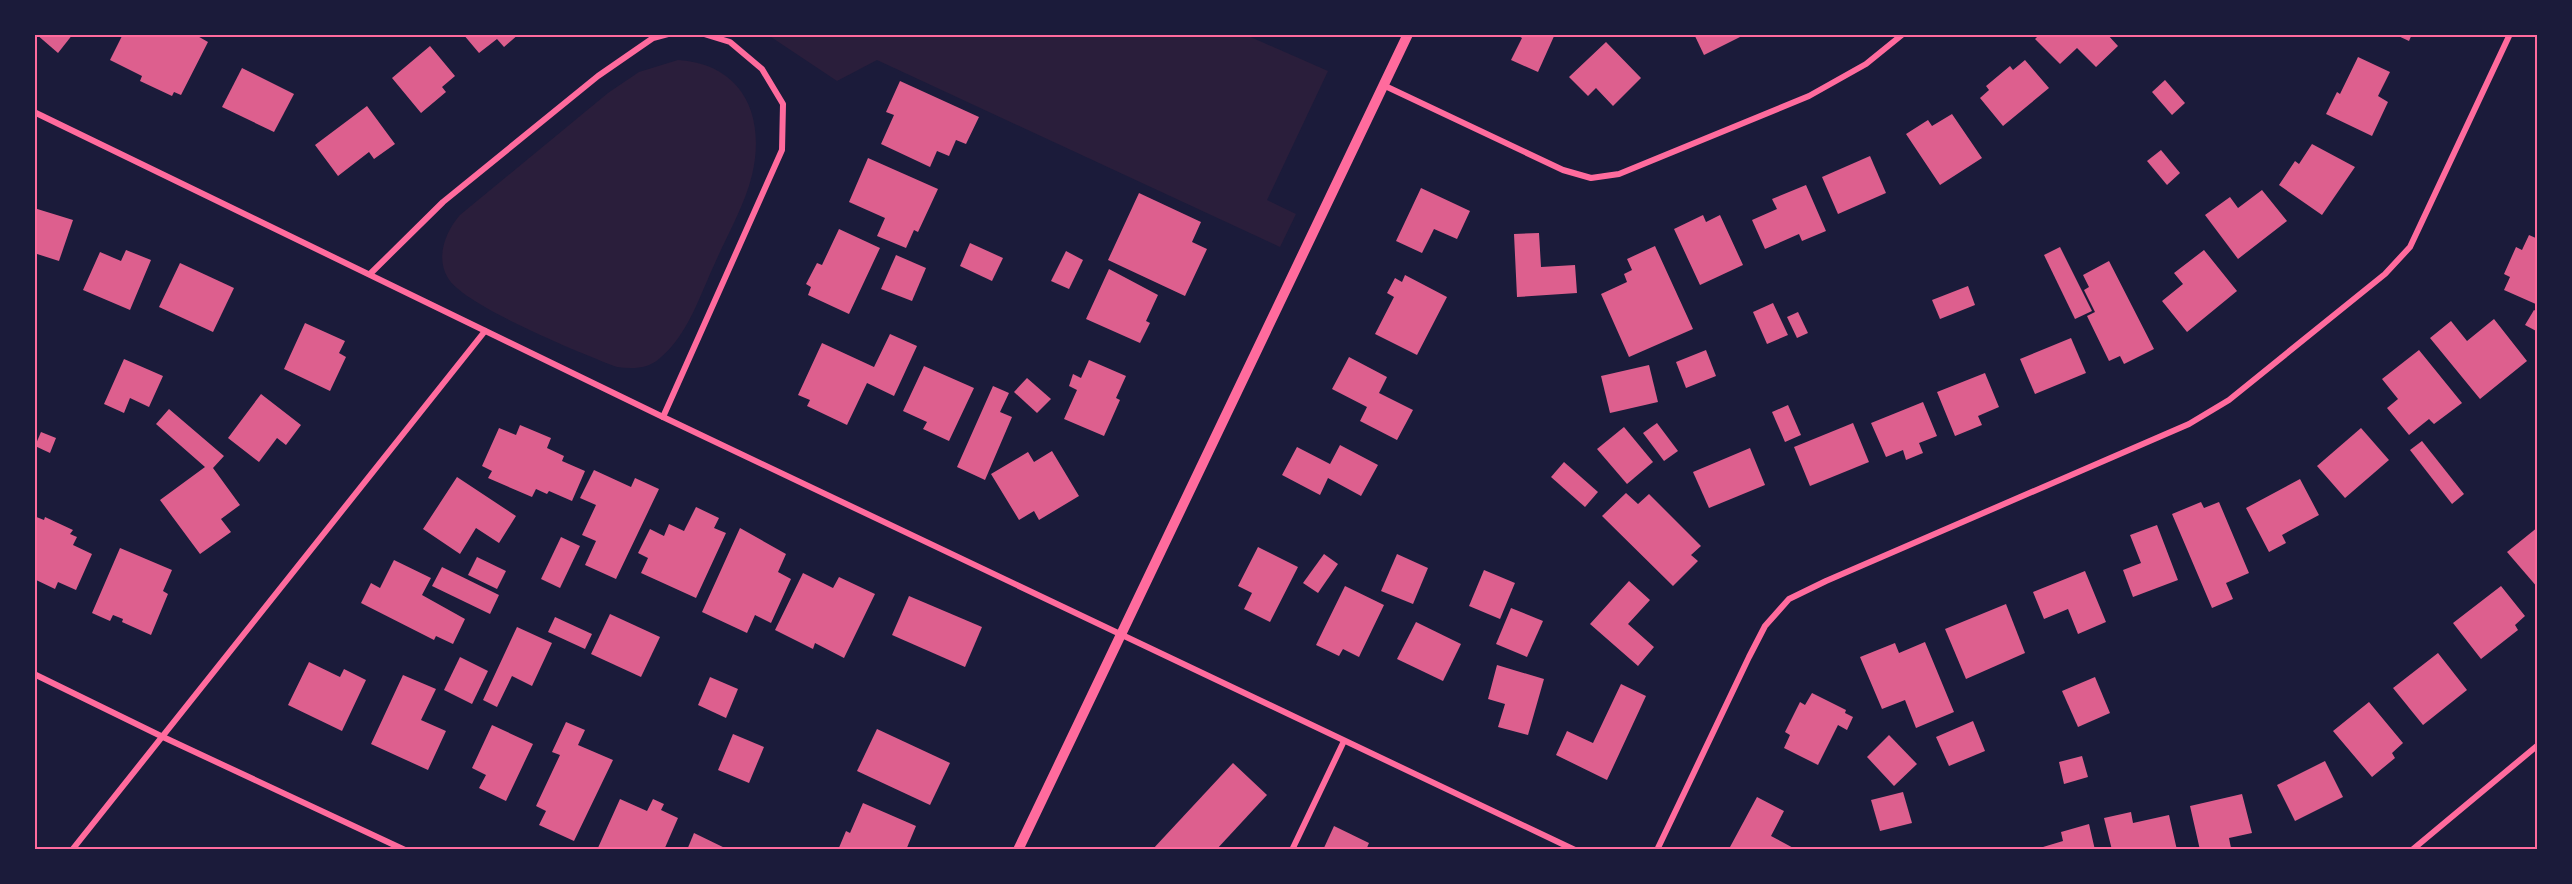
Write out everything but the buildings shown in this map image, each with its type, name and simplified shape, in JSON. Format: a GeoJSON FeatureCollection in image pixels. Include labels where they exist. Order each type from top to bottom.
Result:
{"type":"FeatureCollection","features":[{"type":"Feature","properties":{"kind":"street"},"geometry":{"type":"LineString","coordinates":[[370,274],[443,202],[598,76],[653,38],[668,34]]}},
{"type":"Feature","properties":{"kind":"street"},"geometry":{"type":"LineString","coordinates":[[663,417],[782,150],[783,104],[762,69],[730,42],[704,34]]}},
{"type":"Feature","properties":{"kind":"street"},"geometry":{"type":"LineString","coordinates":[[1018,849],[1408,34]]}},
{"type":"Feature","properties":{"kind":"street"},"geometry":{"type":"LineString","coordinates":[[1383,85],[1532,157],[1591,178],[1619,174],[1809,96],[1866,64],[1903,34]]}},
{"type":"Feature","properties":{"kind":"street"},"geometry":{"type":"LineString","coordinates":[[1657,849],[1765,626],[1789,599],[1837,576],[2189,424],[2229,400],[2385,274],[2410,247],[2510,34]]}},
{"type":"Feature","properties":{"kind":"street"},"geometry":{"type":"LineString","coordinates":[[34,112],[663,417],[1575,849]]}},
{"type":"Feature","properties":{"kind":"street"},"geometry":{"type":"LineString","coordinates":[[72,849],[485,331]]}},
{"type":"Feature","properties":{"kind":"street"},"geometry":{"type":"LineString","coordinates":[[34,674],[163,737],[405,849]]}},
{"type":"Feature","properties":{"kind":"street"},"geometry":{"type":"LineString","coordinates":[[1292,849],[1344,741]]}},
{"type":"Feature","properties":{"kind":"street"},"geometry":{"type":"LineString","coordinates":[[2412,849],[2538,745]]}},
{"type":"Feature","properties":{"kind":"shaded area"},"geometry":{"type":"Polygon","coordinates":[[[768,35],[1246,35],[1328,71],[1267,200],[1296,214],[1280,247],[877,60],[837,81],[768,35]]]}},
{"type":"Feature","properties":{"kind":"shaded area"},"geometry":{"type":"Polygon","coordinates":[[[678,60],[700,64],[719,71],[734,83],[745,97],[752,114],[756,153],[749,186],[740,209],[686,326],[670,349],[655,362],[645,366],[617,367],[526,328],[476,302],[458,289],[444,270],[442,253],[450,229],[460,215],[608,93],[639,72],[678,60]]]}}]}
